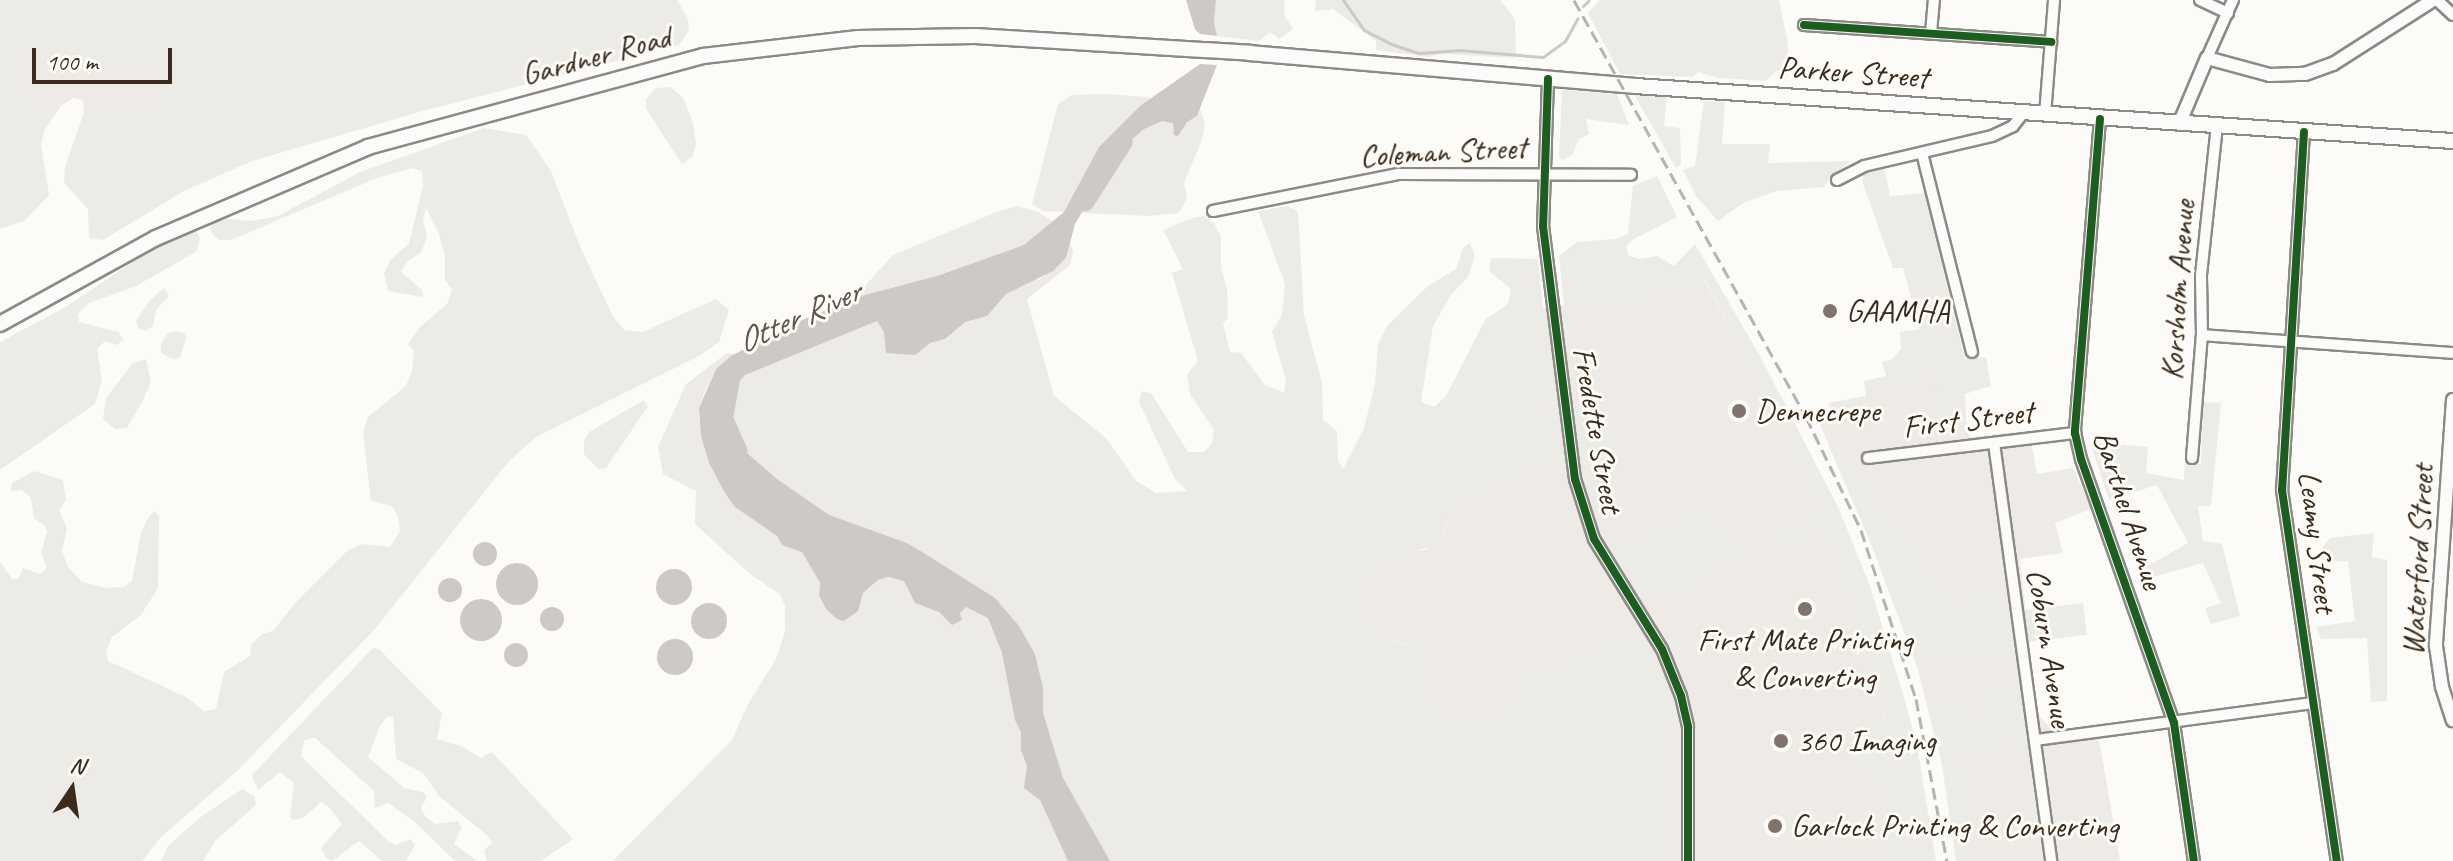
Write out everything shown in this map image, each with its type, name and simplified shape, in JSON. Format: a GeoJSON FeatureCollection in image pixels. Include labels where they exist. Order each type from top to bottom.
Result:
{"type":"FeatureCollection","features":[{"type":"Feature","properties":{"kind":"main road","name":"Gardner Road"},"geometry":{"type":"LineString","coordinates":[[0,324],[146,243],[351,154],[703,56],[813,41],[925,35],[1250,53]]}},
{"type":"Feature","properties":{"kind":"main road","name":"Parker Street"},"geometry":{"type":"LineString","coordinates":[[1250,53],[1548,79],[2453,141]]}},
{"type":"Feature","properties":{"kind":"street"},"geometry":{"type":"LineString","coordinates":[[1931,33],[1934,0]]}},
{"type":"Feature","properties":{"kind":"street"},"geometry":{"type":"LineString","coordinates":[[2045,115],[2054,0]]}},
{"type":"Feature","properties":{"kind":"street"},"geometry":{"type":"LineString","coordinates":[[2200,0],[2228,13]]}},
{"type":"Feature","properties":{"kind":"street"},"geometry":{"type":"LineString","coordinates":[[2180,122],[2233,0]]}},
{"type":"Feature","properties":{"kind":"street"},"geometry":{"type":"LineString","coordinates":[[2207,58],[2257,73],[2305,74],[2333,64],[2435,0],[2453,15]]}},
{"type":"Feature","properties":{"kind":"street"},"geometry":{"type":"LineString","coordinates":[[1804,25],[2051,42]]}},
{"type":"Feature","properties":{"kind":"street","name":"Fredette Street"},"geometry":{"type":"LineString","coordinates":[[1548,79],[1542,173],[1549,289],[1577,489],[1601,552],[1658,642],[1681,696],[1688,735],[1688,861]]}},
{"type":"Feature","properties":{"kind":"street"},"geometry":{"type":"LineString","coordinates":[[1837,180],[1864,166],[1992,136],[2013,126],[2023,113]]}},
{"type":"Feature","properties":{"kind":"street","name":"Barthel Avenue"},"geometry":{"type":"LineString","coordinates":[[2100,119],[2075,433],[2081,459],[2174,723],[2194,861]]}},
{"type":"Feature","properties":{"kind":"street","name":"Korsholm Avenue"},"geometry":{"type":"LineString","coordinates":[[2192,458],[2202,335],[2201,275],[2217,126]]}},
{"type":"Feature","properties":{"kind":"street","name":"Leamy Street"},"geometry":{"type":"LineString","coordinates":[[2304,132],[2282,490],[2337,861]]}},
{"type":"Feature","properties":{"kind":"street"},"geometry":{"type":"LineString","coordinates":[[1922,153],[1972,352]]}},
{"type":"Feature","properties":{"kind":"street","name":"Coleman Street"},"geometry":{"type":"LineString","coordinates":[[1213,211],[1393,174],[1631,175]]}},
{"type":"Feature","properties":{"kind":"street"},"geometry":{"type":"LineString","coordinates":[[2202,335],[2453,353]]}},
{"type":"Feature","properties":{"kind":"street","name":"Waterford Street"},"geometry":{"type":"LineString","coordinates":[[2453,400],[2436,646],[2442,687],[2453,720]]}},
{"type":"Feature","properties":{"kind":"street","name":"First Street"},"geometry":{"type":"LineString","coordinates":[[1868,458],[2075,433]]}},
{"type":"Feature","properties":{"kind":"street","name":"Coburn Avenue"},"geometry":{"type":"LineString","coordinates":[[1994,443],[2051,861]]}},
{"type":"Feature","properties":{"kind":"street"},"geometry":{"type":"LineString","coordinates":[[2036,740],[2314,703]]}},
{"type":"Feature","properties":{"kind":"shaded area"},"geometry":{"type":"Polygon","coordinates":[[[0,0],[677,0],[688,19],[689,31],[679,45],[419,112],[252,161],[184,191],[103,240],[89,238],[88,209],[64,183],[65,167],[84,112],[83,100],[73,98],[61,106],[45,129],[41,144],[49,195],[24,221],[0,229],[0,0]]]}},
{"type":"Feature","properties":{"kind":"shaded area"},"geometry":{"type":"Polygon","coordinates":[[[1186,0],[1216,0],[1214,23],[1217,36],[1200,34],[1195,29],[1186,0]]]}},
{"type":"Feature","properties":{"kind":"shaded area"},"geometry":{"type":"Polygon","coordinates":[[[1216,0],[1285,0],[1284,15],[1293,29],[1279,39],[1270,32],[1259,41],[1217,36],[1214,24],[1216,0]]]}},
{"type":"Feature","properties":{"kind":"shaded area"},"geometry":{"type":"Polygon","coordinates":[[[1316,0],[1500,0],[1515,19],[1516,58],[1441,54],[1429,57],[1376,50],[1376,41],[1333,9],[1315,11],[1316,0]]]}},
{"type":"Feature","properties":{"kind":"shaded area"},"geometry":{"type":"Polygon","coordinates":[[[1600,0],[1779,0],[1788,44],[1787,75],[1784,82],[1778,70],[1765,81],[1718,78],[1698,72],[1692,77],[1620,74],[1588,13],[1600,0]]]}},
{"type":"Feature","properties":{"kind":"shaded area"},"geometry":{"type":"Polygon","coordinates":[[[1200,64],[1217,65],[1197,116],[1187,122],[1178,136],[1174,135],[1173,123],[1162,121],[1144,129],[1121,149],[1097,184],[1101,195],[1088,202],[1075,224],[1066,258],[1053,271],[1006,294],[987,316],[965,322],[945,339],[930,343],[915,355],[886,353],[884,332],[877,321],[745,375],[729,392],[724,408],[726,423],[740,447],[777,479],[829,515],[907,543],[927,555],[995,598],[1019,626],[1035,654],[1043,688],[1043,713],[1063,778],[1110,861],[1068,861],[1040,800],[1024,788],[1027,766],[1021,750],[1021,732],[1015,720],[1002,653],[988,618],[966,607],[960,613],[962,620],[952,625],[939,612],[915,603],[904,581],[889,577],[878,580],[863,593],[858,611],[844,621],[837,619],[826,609],[819,595],[820,583],[802,552],[782,545],[777,536],[735,507],[725,493],[709,463],[701,436],[699,408],[716,369],[731,356],[797,322],[865,295],[937,276],[1024,245],[1064,212],[1099,147],[1140,106],[1200,64]]]}},
{"type":"Feature","properties":{"kind":"shaded area"},"geometry":{"type":"Polygon","coordinates":[[[671,87],[683,98],[693,123],[696,144],[693,156],[682,164],[646,109],[646,99],[656,88],[671,87]]]}},
{"type":"Feature","properties":{"kind":"shaded area"},"geometry":{"type":"Polygon","coordinates":[[[1562,90],[1617,94],[1629,125],[1586,119],[1589,134],[1579,139],[1572,155],[1563,160],[1559,158],[1562,90]]]}},
{"type":"Feature","properties":{"kind":"shaded area"},"geometry":{"type":"Polygon","coordinates":[[[1634,94],[1667,95],[1664,126],[1680,128],[1681,165],[1676,168],[1634,94]]]}},
{"type":"Feature","properties":{"kind":"shaded area"},"geometry":{"type":"Polygon","coordinates":[[[1072,95],[1146,97],[1201,111],[1205,124],[1203,137],[1184,183],[1187,198],[1179,213],[1149,216],[1043,211],[1032,204],[1058,104],[1072,95]]]}},
{"type":"Feature","properties":{"kind":"shaded area"},"geometry":{"type":"Polygon","coordinates":[[[1704,101],[1725,102],[1722,144],[1770,144],[1768,163],[1851,161],[1833,174],[1824,187],[1777,191],[1743,203],[1718,221],[1696,196],[1683,170],[1695,166],[1704,101]]]}},
{"type":"Feature","properties":{"kind":"shaded area"},"geometry":{"type":"Polygon","coordinates":[[[484,128],[526,135],[551,171],[581,249],[614,318],[624,330],[643,332],[716,299],[729,310],[719,342],[701,355],[536,437],[509,461],[374,630],[237,771],[161,837],[142,861],[0,861],[0,562],[12,579],[18,579],[23,568],[40,574],[47,568],[41,553],[47,532],[44,525],[34,518],[31,498],[22,490],[11,491],[12,483],[34,471],[63,480],[66,500],[59,510],[67,528],[62,551],[68,567],[82,582],[107,588],[123,587],[132,581],[141,533],[155,511],[159,516],[158,588],[141,615],[112,637],[106,651],[108,661],[186,697],[204,711],[216,709],[224,672],[250,656],[251,645],[262,634],[273,631],[297,601],[347,551],[361,544],[390,547],[400,531],[398,516],[392,506],[371,501],[363,433],[368,417],[406,386],[412,371],[414,351],[408,344],[420,327],[447,304],[452,290],[445,280],[445,256],[439,234],[426,208],[423,219],[427,238],[421,252],[407,262],[401,272],[422,290],[423,297],[388,291],[384,273],[391,259],[409,244],[423,186],[422,171],[412,168],[377,178],[231,240],[220,240],[212,234],[209,225],[216,218],[252,221],[278,216],[360,172],[484,128]]]}},
{"type":"Feature","properties":{"kind":"shaded area"},"geometry":{"type":"Polygon","coordinates":[[[1884,166],[1890,196],[1925,193],[1965,359],[1986,357],[1991,386],[1965,394],[1966,421],[1943,426],[1933,371],[1832,414],[1828,403],[1866,396],[1864,381],[1886,376],[1882,362],[1893,359],[1901,348],[1900,332],[1920,329],[1903,268],[1893,268],[1862,181],[1866,169],[1884,166]]]}},
{"type":"Feature","properties":{"kind":"shaded area"},"geometry":{"type":"Polygon","coordinates":[[[1657,176],[1677,217],[1634,239],[1626,246],[1628,255],[1639,259],[1657,256],[1674,266],[1695,244],[1760,356],[1839,509],[1870,586],[1905,701],[1917,746],[1936,861],[1893,861],[1887,852],[1882,790],[1851,759],[1874,748],[1867,727],[1886,719],[1826,532],[1738,559],[1711,572],[1692,597],[1682,602],[1655,603],[1641,593],[1617,550],[1691,511],[1705,513],[1729,541],[1742,541],[1810,521],[1819,505],[1705,279],[1604,313],[1571,310],[1564,305],[1559,256],[1577,242],[1616,239],[1628,234],[1633,186],[1657,176]]]}},
{"type":"Feature","properties":{"kind":"shaded area"},"geometry":{"type":"Polygon","coordinates":[[[1018,206],[1038,212],[1055,222],[1037,281],[1066,259],[1070,243],[1073,251],[1070,265],[1027,299],[1054,396],[1106,438],[1136,481],[1156,493],[1187,491],[1175,479],[1139,402],[1142,391],[1151,393],[1188,452],[1204,452],[1212,443],[1214,430],[1190,394],[1187,375],[1198,361],[1172,273],[1183,269],[1163,230],[1204,216],[1214,223],[1221,237],[1221,268],[1227,288],[1228,318],[1223,323],[1230,352],[1241,353],[1265,385],[1284,393],[1286,380],[1272,332],[1282,314],[1285,284],[1258,211],[1288,206],[1298,212],[1304,315],[1322,383],[1323,420],[1337,431],[1338,461],[1343,469],[1364,428],[1375,384],[1378,344],[1388,325],[1428,286],[1456,269],[1463,248],[1470,243],[1475,256],[1468,277],[1451,295],[1433,326],[1421,402],[1434,407],[1446,396],[1485,320],[1508,304],[1511,289],[1489,271],[1491,258],[1538,259],[1558,453],[1536,468],[1457,505],[1448,517],[1441,543],[1384,562],[1365,586],[1367,624],[1385,638],[1418,648],[1430,664],[1436,703],[1456,715],[1478,720],[1500,716],[1511,709],[1528,678],[1636,628],[1660,660],[1675,706],[1679,749],[1676,861],[613,861],[732,740],[747,706],[776,659],[785,631],[785,606],[780,594],[750,574],[695,524],[696,491],[663,474],[658,447],[686,384],[727,353],[735,354],[716,369],[705,391],[699,408],[701,436],[735,507],[777,536],[782,545],[802,551],[820,584],[819,595],[863,593],[878,580],[889,577],[905,581],[913,597],[927,588],[855,544],[743,460],[726,423],[729,381],[836,301],[864,287],[893,255],[1018,206]]]}},
{"type":"Feature","properties":{"kind":"shaded area"},"geometry":{"type":"Polygon","coordinates":[[[189,231],[196,231],[200,238],[196,252],[136,286],[89,303],[78,314],[79,322],[118,332],[124,340],[116,345],[105,341],[97,349],[102,380],[95,404],[0,470],[0,342],[64,308],[142,256],[189,231]]]}},
{"type":"Feature","properties":{"kind":"shaded area"},"geometry":{"type":"Polygon","coordinates":[[[1704,279],[1816,494],[1886,720],[1875,748],[1851,759],[1882,790],[1887,852],[1893,861],[1676,861],[1676,785],[1636,628],[1528,678],[1511,709],[1500,716],[1478,720],[1456,715],[1436,703],[1430,664],[1407,644],[1385,638],[1367,625],[1365,586],[1384,562],[1405,552],[1425,550],[1444,535],[1448,517],[1457,505],[1536,468],[1558,453],[1542,308],[1564,305],[1571,310],[1604,313],[1704,279]]]}},
{"type":"Feature","properties":{"kind":"shaded area"},"geometry":{"type":"Polygon","coordinates":[[[164,288],[169,296],[156,310],[153,326],[146,331],[138,328],[136,321],[150,300],[164,288]]]}},
{"type":"Feature","properties":{"kind":"shaded area"},"geometry":{"type":"Polygon","coordinates":[[[178,331],[185,334],[186,339],[180,357],[175,360],[161,353],[161,344],[168,333],[178,331]]]}},
{"type":"Feature","properties":{"kind":"shaded area"},"geometry":{"type":"Polygon","coordinates":[[[146,359],[151,382],[127,428],[115,429],[103,419],[106,398],[133,363],[146,359]]]}},
{"type":"Feature","properties":{"kind":"shaded area"},"geometry":{"type":"Polygon","coordinates":[[[1933,371],[1943,426],[1966,421],[1970,437],[2029,431],[2037,474],[2073,468],[2091,509],[2055,523],[2063,553],[2020,559],[2037,715],[2053,729],[2065,732],[2097,727],[2120,861],[1974,861],[1960,753],[1940,756],[1917,667],[1865,528],[1844,457],[1837,465],[1818,419],[1933,371]]]}},
{"type":"Feature","properties":{"kind":"shaded area"},"geometry":{"type":"Polygon","coordinates":[[[1584,398],[1598,401],[1602,406],[1620,459],[1623,510],[1622,518],[1615,521],[1601,520],[1591,502],[1576,410],[1584,398]]]}},
{"type":"Feature","properties":{"kind":"shaded area"},"geometry":{"type":"Polygon","coordinates":[[[644,400],[648,407],[606,468],[598,469],[584,454],[584,440],[589,432],[644,400]]]}},
{"type":"Feature","properties":{"kind":"shaded area"},"geometry":{"type":"Polygon","coordinates":[[[2203,402],[2221,403],[2211,506],[2198,506],[2203,541],[2222,544],[2240,616],[2211,624],[2205,608],[2221,603],[2203,563],[2142,580],[2139,571],[2188,543],[2157,485],[2109,500],[2090,442],[2148,447],[2146,473],[2184,480],[2185,461],[2201,464],[2203,402]]]}},
{"type":"Feature","properties":{"kind":"shaded area"},"geometry":{"type":"Polygon","coordinates":[[[1844,456],[1946,600],[2004,587],[2013,650],[1917,667],[1889,585],[1837,465],[1844,456]]]}},
{"type":"Feature","properties":{"kind":"shaded area"},"geometry":{"type":"Polygon","coordinates":[[[2374,533],[2372,557],[2387,560],[2387,701],[2371,702],[2367,638],[2321,639],[2316,627],[2355,621],[2348,561],[2311,562],[2330,538],[2374,533]]]}},
{"type":"Feature","properties":{"kind":"shaded area"},"geometry":{"type":"Polygon","coordinates":[[[485,542],[494,545],[497,554],[494,563],[485,566],[476,563],[473,554],[476,545],[485,542]]]}},
{"type":"Feature","properties":{"kind":"shaded area"},"geometry":{"type":"Polygon","coordinates":[[[517,563],[532,569],[538,584],[532,599],[517,605],[502,599],[496,584],[502,569],[517,563]]]}},
{"type":"Feature","properties":{"kind":"shaded area"},"geometry":{"type":"Polygon","coordinates":[[[674,569],[687,574],[692,587],[687,600],[674,605],[661,600],[656,587],[661,574],[674,569]]]}},
{"type":"Feature","properties":{"kind":"shaded area"},"geometry":{"type":"Polygon","coordinates":[[[450,578],[459,581],[462,590],[459,599],[450,602],[441,599],[438,590],[441,581],[450,578]]]}},
{"type":"Feature","properties":{"kind":"shaded area"},"geometry":{"type":"Polygon","coordinates":[[[481,599],[496,605],[502,620],[496,635],[481,641],[466,635],[460,620],[466,605],[481,599]]]}},
{"type":"Feature","properties":{"kind":"shaded area"},"geometry":{"type":"Polygon","coordinates":[[[709,603],[722,608],[727,621],[722,634],[709,639],[696,634],[691,621],[696,608],[709,603]]]}},
{"type":"Feature","properties":{"kind":"shaded area"},"geometry":{"type":"Polygon","coordinates":[[[2083,603],[2087,635],[2028,642],[2024,610],[2083,603]]]}},
{"type":"Feature","properties":{"kind":"shaded area"},"geometry":{"type":"Polygon","coordinates":[[[552,607],[561,610],[564,619],[561,628],[552,631],[543,628],[540,619],[543,610],[552,607]]]}},
{"type":"Feature","properties":{"kind":"shaded area"},"geometry":{"type":"Polygon","coordinates":[[[675,639],[688,644],[693,657],[688,670],[675,675],[662,670],[657,657],[662,644],[675,639]]]}},
{"type":"Feature","properties":{"kind":"shaded area"},"geometry":{"type":"Polygon","coordinates":[[[516,643],[525,646],[528,655],[525,664],[516,667],[507,664],[504,655],[507,646],[516,643]]]}},
{"type":"Feature","properties":{"kind":"shaded area"},"geometry":{"type":"Polygon","coordinates":[[[373,648],[379,649],[442,713],[437,739],[461,746],[481,758],[492,752],[573,839],[541,861],[487,861],[484,850],[492,843],[488,836],[439,796],[423,773],[396,759],[393,716],[387,717],[380,726],[368,757],[404,788],[423,792],[427,797],[421,808],[435,824],[458,821],[462,827],[454,844],[477,861],[455,861],[415,822],[388,803],[375,808],[374,791],[314,737],[304,741],[301,756],[388,841],[396,845],[411,839],[415,845],[406,861],[382,861],[359,841],[332,861],[326,858],[321,848],[342,824],[328,806],[321,802],[303,818],[293,820],[290,817],[294,783],[280,772],[258,790],[252,775],[373,648]]]}},
{"type":"Feature","properties":{"kind":"shaded area"},"geometry":{"type":"Polygon","coordinates":[[[2018,682],[2026,744],[1960,752],[1974,861],[1956,861],[1942,765],[1927,702],[1959,696],[1965,714],[1988,712],[1985,688],[2018,682]]]}},
{"type":"Feature","properties":{"kind":"shaded area"},"geometry":{"type":"Polygon","coordinates":[[[242,789],[254,796],[256,805],[216,840],[203,861],[161,861],[168,846],[202,816],[242,789]]]}},
{"type":"Feature","properties":{"kind":"waterway"},"geometry":{"type":"LineString","coordinates":[[1343,0],[1364,30],[1391,44],[1419,53],[1458,50],[1543,57],[1565,41],[1578,18]]}},
{"type":"Feature","properties":{"kind":"waterway"},"geometry":{"type":"LineString","coordinates":[[1583,6],[1589,0]]}},
{"type":"Feature","properties":{"kind":"waterway","name":"Otter River"},"geometry":{"type":"LineString","coordinates":[[1086,203],[1125,142]]}},
{"type":"Feature","properties":{"kind":"waterway","name":"Otter River"},"geometry":{"type":"LineString","coordinates":[[732,379],[725,418],[740,451]]}},
{"type":"Feature","properties":{"kind":"railway"},"geometry":{"type":"LineString","coordinates":[[1574,0],[1806,417],[1861,530],[1916,699],[1947,861]]}},
{"type":"Feature","properties":{"kind":"cycle path"},"geometry":{"type":"LineString","coordinates":[[1804,25],[2051,42]]}},
{"type":"Feature","properties":{"kind":"cycle path"},"geometry":{"type":"LineString","coordinates":[[1548,79],[1543,226],[1575,479],[1594,539],[1662,649],[1681,696],[1688,727],[1688,861]]}},
{"type":"Feature","properties":{"kind":"cycle path"},"geometry":{"type":"LineString","coordinates":[[2100,119],[2075,433],[2081,459],[2174,723],[2194,861]]}},
{"type":"Feature","properties":{"kind":"cycle path"},"geometry":{"type":"LineString","coordinates":[[2304,132],[2282,490],[2337,861]]}},
{"type":"Feature","properties":{"kind":"place","name":"GAAMHA"},"geometry":{"type":"Point","coordinates":[1830,311]}},
{"type":"Feature","properties":{"kind":"place","name":"Dennecrepe"},"geometry":{"type":"Point","coordinates":[1739,411]}},
{"type":"Feature","properties":{"kind":"place","name":"First Mate Printing & Converting"},"geometry":{"type":"Point","coordinates":[1805,609]}},
{"type":"Feature","properties":{"kind":"place","name":"360 Imaging"},"geometry":{"type":"Point","coordinates":[1781,741]}},
{"type":"Feature","properties":{"kind":"place","name":"Garlock Printing & Converting"},"geometry":{"type":"Point","coordinates":[1775,826]}}]}
